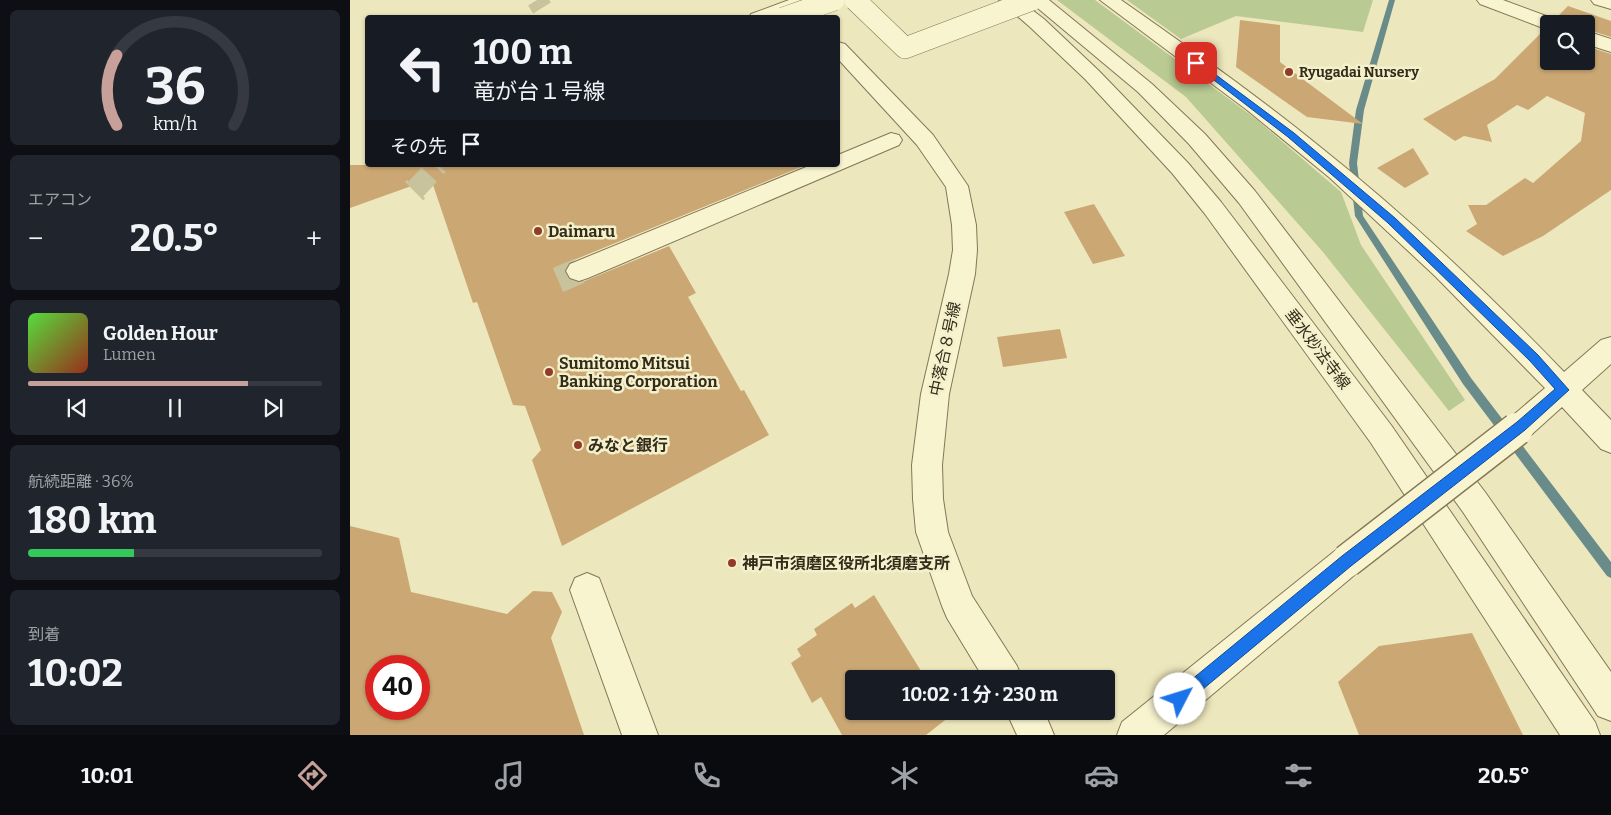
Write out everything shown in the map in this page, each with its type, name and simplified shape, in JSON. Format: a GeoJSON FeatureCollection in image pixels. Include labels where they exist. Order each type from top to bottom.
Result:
{"type":"FeatureCollection","features":[{"type":"Feature","properties":{"kind":"street"},"geometry":{"type":"LineString","coordinates":[[792,15],[834,0]]}},
{"type":"Feature","properties":{"kind":"street"},"geometry":{"type":"LineString","coordinates":[[855,0],[905,48],[1032,0]]}},
{"type":"Feature","properties":{"kind":"street","name":"垂水妙法寺線"},"geometry":{"type":"LineString","coordinates":[[1008,0],[1037,23],[1092,75],[1180,168],[1213,208],[1381,434],[1582,735]]}},
{"type":"Feature","properties":{"kind":"street","name":"垂水妙法寺線"},"geometry":{"type":"LineString","coordinates":[[1037,0],[1066,21],[1145,88],[1197,139],[1247,197],[1474,502],[1611,703]]}},
{"type":"Feature","properties":{"kind":"street"},"geometry":{"type":"LineString","coordinates":[[1109,0],[1225,84],[1338,174],[1421,248],[1534,358],[1611,440]]}},
{"type":"Feature","properties":{"kind":"street"},"geometry":{"type":"LineString","coordinates":[[1486,0],[1540,20]]}},
{"type":"Feature","properties":{"kind":"street"},"geometry":{"type":"LineString","coordinates":[[1600,0],[1611,4]]}},
{"type":"Feature","properties":{"kind":"street"},"geometry":{"type":"LineString","coordinates":[[769,15],[798,7]]}},
{"type":"Feature","properties":{"kind":"street"},"geometry":{"type":"LineString","coordinates":[[1595,40],[1611,46]]}},
{"type":"Feature","properties":{"kind":"street","name":"中落合８号線"},"geometry":{"type":"LineString","coordinates":[[840,50],[925,140],[958,186],[964,224],[965,250],[962,274],[935,394],[927,464],[928,499],[932,532],[959,606],[998,670]]}},
{"type":"Feature","properties":{"kind":"street"},"geometry":{"type":"LineString","coordinates":[[840,162],[891,140]]}},
{"type":"Feature","properties":{"kind":"street"},"geometry":{"type":"LineString","coordinates":[[579,271],[827,167]]}},
{"type":"Feature","properties":{"kind":"street"},"geometry":{"type":"LineString","coordinates":[[1135,735],[1347,561],[1521,426],[1611,348]]}},
{"type":"Feature","properties":{"kind":"street"},"geometry":{"type":"LineString","coordinates":[[587,590],[640,735]]}},
{"type":"Feature","properties":{"kind":"street"},"geometry":{"type":"LineString","coordinates":[[1028,720],[1036,735]]}},
{"type":"Feature","properties":{"kind":"green space"},"geometry":{"type":"Polygon","coordinates":[[[1057,0],[1095,0],[1256,119],[1341,192],[1361,245],[1465,400],[1449,411],[1323,252],[1186,97],[1057,0]]]}},
{"type":"Feature","properties":{"kind":"green space"},"geometry":{"type":"Polygon","coordinates":[[[1127,0],[1373,0],[1363,32],[1236,16],[1181,39],[1127,0]]]}},
{"type":"Feature","properties":{"kind":"building"},"geometry":{"type":"Polygon","coordinates":[[[1568,6],[1594,15],[1559,15],[1568,6]]]}},
{"type":"Feature","properties":{"kind":"building"},"geometry":{"type":"Polygon","coordinates":[[[1595,15],[1611,21],[1611,37],[1595,32],[1595,15]]]}},
{"type":"Feature","properties":{"kind":"building"},"geometry":{"type":"Polygon","coordinates":[[[1240,20],[1280,25],[1280,62],[1363,124],[1307,117],[1236,67],[1240,20]]]}},
{"type":"Feature","properties":{"kind":"building"},"geometry":{"type":"Polygon","coordinates":[[[1540,34],[1540,70],[1595,70],[1595,49],[1611,54],[1611,190],[1543,236],[1503,256],[1466,231],[1477,224],[1468,205],[1486,205],[1525,178],[1533,183],[1581,141],[1585,113],[1547,96],[1528,110],[1517,105],[1487,125],[1492,142],[1464,136],[1455,141],[1423,119],[1495,79],[1540,34]]]}},
{"type":"Feature","properties":{"kind":"building"},"geometry":{"type":"Polygon","coordinates":[[[1413,148],[1429,174],[1405,188],[1377,168],[1413,148]]]}},
{"type":"Feature","properties":{"kind":"building"},"geometry":{"type":"Polygon","coordinates":[[[350,165],[365,165],[365,167],[801,167],[569,262],[564,270],[568,279],[580,283],[669,246],[696,293],[688,297],[741,391],[744,390],[769,435],[562,546],[532,460],[541,450],[525,406],[513,405],[477,302],[473,303],[431,179],[350,208],[350,165]]]}},
{"type":"Feature","properties":{"kind":"building"},"geometry":{"type":"Polygon","coordinates":[[[1094,204],[1125,256],[1093,264],[1064,212],[1094,204]]]}},
{"type":"Feature","properties":{"kind":"building"},"geometry":{"type":"Polygon","coordinates":[[[1060,329],[1067,358],[1003,367],[997,337],[1060,329]]]}},
{"type":"Feature","properties":{"kind":"building"},"geometry":{"type":"Polygon","coordinates":[[[350,526],[399,538],[411,592],[507,614],[533,591],[552,592],[562,612],[551,638],[584,735],[350,735],[350,526]]]}},
{"type":"Feature","properties":{"kind":"building"},"geometry":{"type":"Polygon","coordinates":[[[874,595],[920,670],[845,670],[845,720],[945,720],[926,735],[842,735],[821,697],[812,703],[791,663],[801,656],[797,649],[817,635],[814,629],[852,603],[855,608],[874,595]]]}},
{"type":"Feature","properties":{"kind":"building"},"geometry":{"type":"Polygon","coordinates":[[[1472,633],[1523,735],[1359,735],[1338,682],[1379,646],[1472,633]]]}},
{"type":"Feature","properties":{"kind":"waterway"},"geometry":{"type":"LineString","coordinates":[[1392,0],[1360,110],[1353,163],[1359,216],[1467,381],[1611,572]]}},
{"type":"Feature","properties":{"kind":"tunnel"},"geometry":{"type":"LineString","coordinates":[[537,0],[542,8]]}},
{"type":"Feature","properties":{"kind":"tunnel"},"geometry":{"type":"LineString","coordinates":[[415,190],[436,167]]}},
{"type":"Feature","properties":{"kind":"tunnel"},"geometry":{"type":"LineString","coordinates":[[558,280],[579,271]]}},
{"type":"Feature","properties":{"kind":"place","name":"Ryugadai Nursery"},"geometry":{"type":"Point","coordinates":[1289,72]}},
{"type":"Feature","properties":{"kind":"place","name":"Daimaru"},"geometry":{"type":"Point","coordinates":[538,231]}},
{"type":"Feature","properties":{"kind":"place","name":"Sumitomo Mitsui Banking Corporation"},"geometry":{"type":"Point","coordinates":[549,372]}},
{"type":"Feature","properties":{"kind":"place","name":"みなと銀行"},"geometry":{"type":"Point","coordinates":[578,445]}},
{"type":"Feature","properties":{"kind":"place","name":"神戸市須磨区役所北須磨支所"},"geometry":{"type":"Point","coordinates":[732,563]}},
{"type":"Feature","properties":{"kind":"route"},"geometry":{"type":"LineString","coordinates":[[1180,699],[1347,561],[1521,426],[1563,390],[1534,358],[1391,220],[1291,135],[1196,63]]}}]}
